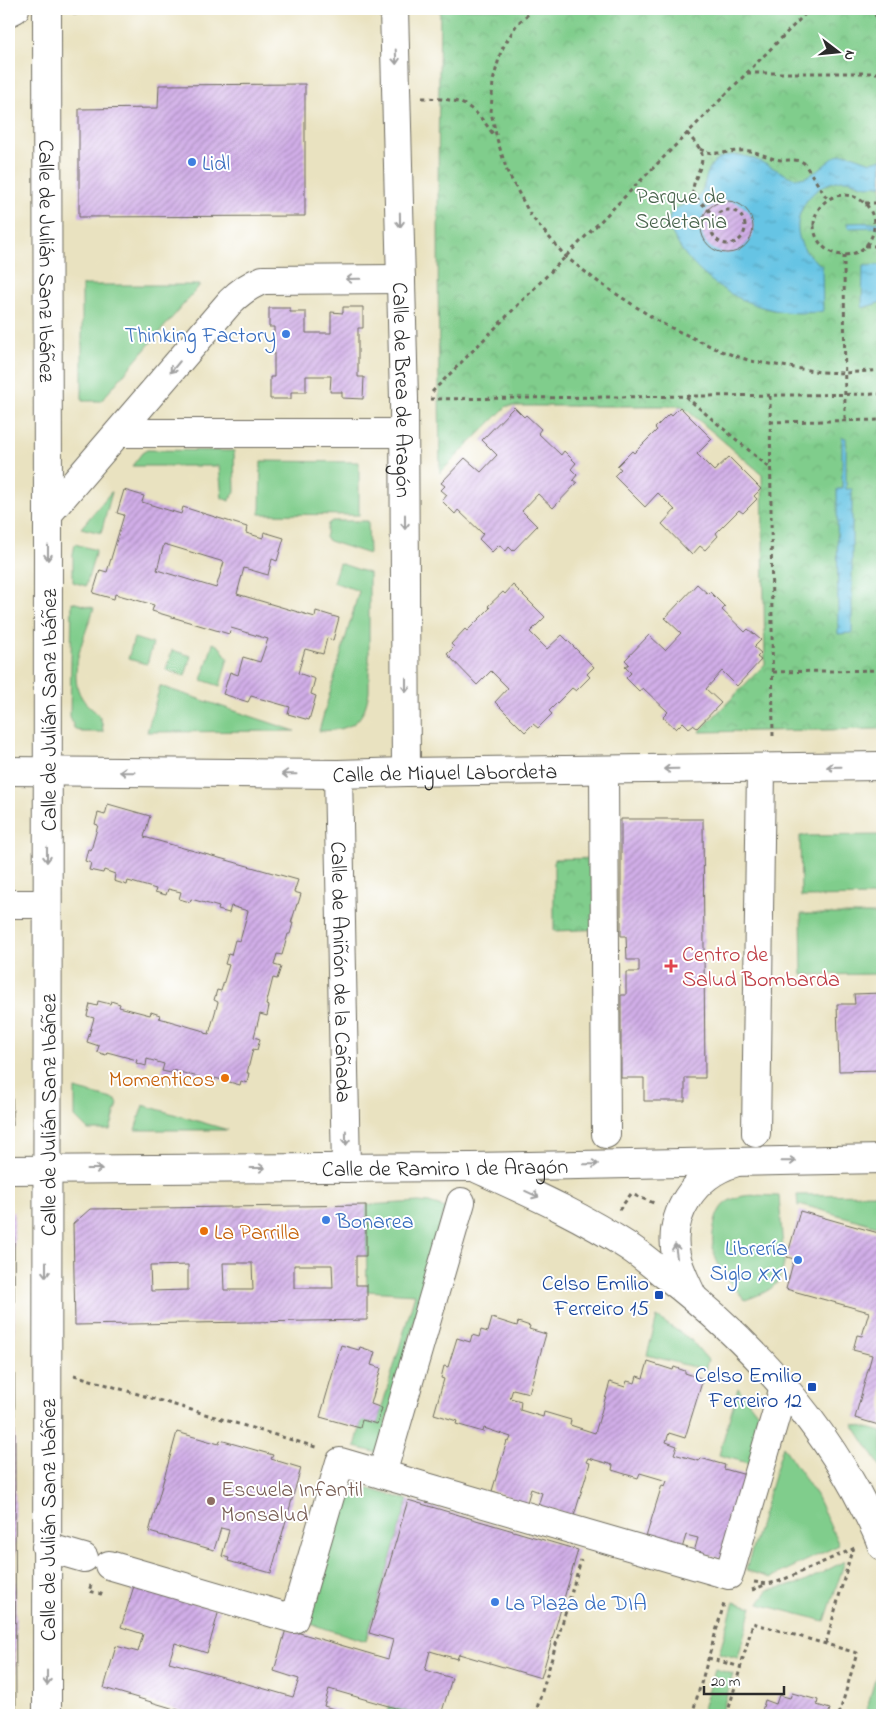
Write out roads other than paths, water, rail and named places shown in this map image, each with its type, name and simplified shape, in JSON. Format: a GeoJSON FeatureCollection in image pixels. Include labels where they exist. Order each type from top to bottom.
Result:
{"type":"FeatureCollection","features":[{"type":"Feature","properties":{"kind":"street"},"geometry":{"type":"LineString","coordinates":[[9,12],[15,9]]}},
{"type":"Feature","properties":{"kind":"street","name":"Calle de Julián Sanz Ibáñez"},"geometry":{"type":"LineString","coordinates":[[47,9],[47,1715]]}},
{"type":"Feature","properties":{"kind":"street","name":"Calle de Brea de Aragón"},"geometry":{"type":"LineString","coordinates":[[394,9],[404,433],[406,772]]}},
{"type":"Feature","properties":{"kind":"street"},"geometry":{"type":"LineString","coordinates":[[48,514],[242,290],[264,280],[401,279]]}},
{"type":"Feature","properties":{"kind":"street"},"geometry":{"type":"LineString","coordinates":[[119,433],[404,433]]}},
{"type":"Feature","properties":{"kind":"street","name":"Calle de Miguel Labordeta"},"geometry":{"type":"LineString","coordinates":[[9,771],[338,774],[882,766]]}},
{"type":"Feature","properties":{"kind":"street"},"geometry":{"type":"LineString","coordinates":[[756,1133],[767,768]]}},
{"type":"Feature","properties":{"kind":"street"},"geometry":{"type":"LineString","coordinates":[[604,771],[606,1134]]}},
{"type":"Feature","properties":{"kind":"street","name":"Calle de Aniñón de la Cañada"},"geometry":{"type":"LineString","coordinates":[[338,774],[346,1168]]}},
{"type":"Feature","properties":{"kind":"street"},"geometry":{"type":"LineString","coordinates":[[9,904],[47,904]]}},
{"type":"Feature","properties":{"kind":"street","name":"Calle de Ramiro I de Aragón"},"geometry":{"type":"LineString","coordinates":[[9,1170],[472,1167],[882,1159]]}},
{"type":"Feature","properties":{"kind":"street"},"geometry":{"type":"LineString","coordinates":[[693,1296],[680,1269],[676,1255],[674,1238],[676,1223],[689,1194],[698,1184],[722,1167],[740,1161]]}},
{"type":"Feature","properties":{"kind":"street"},"geometry":{"type":"LineString","coordinates":[[472,1167],[566,1209],[630,1248],[693,1296],[754,1352],[784,1387],[874,1503],[880,1539]]}},
{"type":"Feature","properties":{"kind":"street"},"geometry":{"type":"LineString","coordinates":[[382,1474],[461,1202]]}},
{"type":"Feature","properties":{"kind":"street"},"geometry":{"type":"LineString","coordinates":[[46,1547],[294,1619],[340,1462],[730,1575],[784,1387]]}},
{"type":"Feature","properties":{"kind":"water"},"geometry":{"type":"Polygon","coordinates":[[[840,154],[849,154],[871,162],[882,159],[882,185],[867,186],[841,180],[818,189],[804,204],[800,213],[798,233],[805,250],[822,266],[823,311],[802,313],[781,311],[761,307],[741,299],[705,276],[690,261],[678,244],[669,224],[671,212],[698,197],[703,189],[710,168],[717,160],[725,156],[741,155],[765,164],[790,177],[803,178],[814,173],[840,154]]]}},
{"type":"Feature","properties":{"kind":"water"},"geometry":{"type":"Polygon","coordinates":[[[882,222],[882,227],[848,228],[847,223],[882,222]]]}},
{"type":"Feature","properties":{"kind":"water"},"geometry":{"type":"Polygon","coordinates":[[[882,265],[882,302],[862,308],[863,266],[882,265]]]}},
{"type":"Feature","properties":{"kind":"water"},"geometry":{"type":"Polygon","coordinates":[[[842,437],[846,438],[846,489],[852,489],[852,633],[838,634],[837,489],[842,489],[842,437]]]}},
{"type":"Feature","properties":{"kind":"place","name":"Lidl"},"geometry":{"type":"Point","coordinates":[192,162]}},
{"type":"Feature","properties":{"kind":"place","name":"Thinking Factory"},"geometry":{"type":"Point","coordinates":[286,334]}},
{"type":"Feature","properties":{"kind":"place","name":"Centro de Salud Bombarda"},"geometry":{"type":"Point","coordinates":[671,966]}},
{"type":"Feature","properties":{"kind":"place","name":"Momenticos"},"geometry":{"type":"Point","coordinates":[225,1078]}},
{"type":"Feature","properties":{"kind":"place","name":"Bonarea"},"geometry":{"type":"Point","coordinates":[326,1220]}},
{"type":"Feature","properties":{"kind":"place","name":"La Parrilla"},"geometry":{"type":"Point","coordinates":[204,1231]}},
{"type":"Feature","properties":{"kind":"place","name":"Librería Siglo XXI"},"geometry":{"type":"Point","coordinates":[798,1260]}},
{"type":"Feature","properties":{"kind":"place","name":"Celso Emilio Ferreiro 15"},"geometry":{"type":"Point","coordinates":[659,1295]}},
{"type":"Feature","properties":{"kind":"place","name":"Celso Emilio Ferreiro 12"},"geometry":{"type":"Point","coordinates":[812,1387]}},
{"type":"Feature","properties":{"kind":"place","name":"Escuela Infantil Monsalud"},"geometry":{"type":"Point","coordinates":[211,1501]}},
{"type":"Feature","properties":{"kind":"place","name":"La Plaza de DIA"},"geometry":{"type":"Point","coordinates":[495,1602]}},
{"type":"Feature","properties":{"kind":"park label","name":"Parque de Sedetania"},"geometry":{"type":"Point","coordinates":[681,208]}}]}
